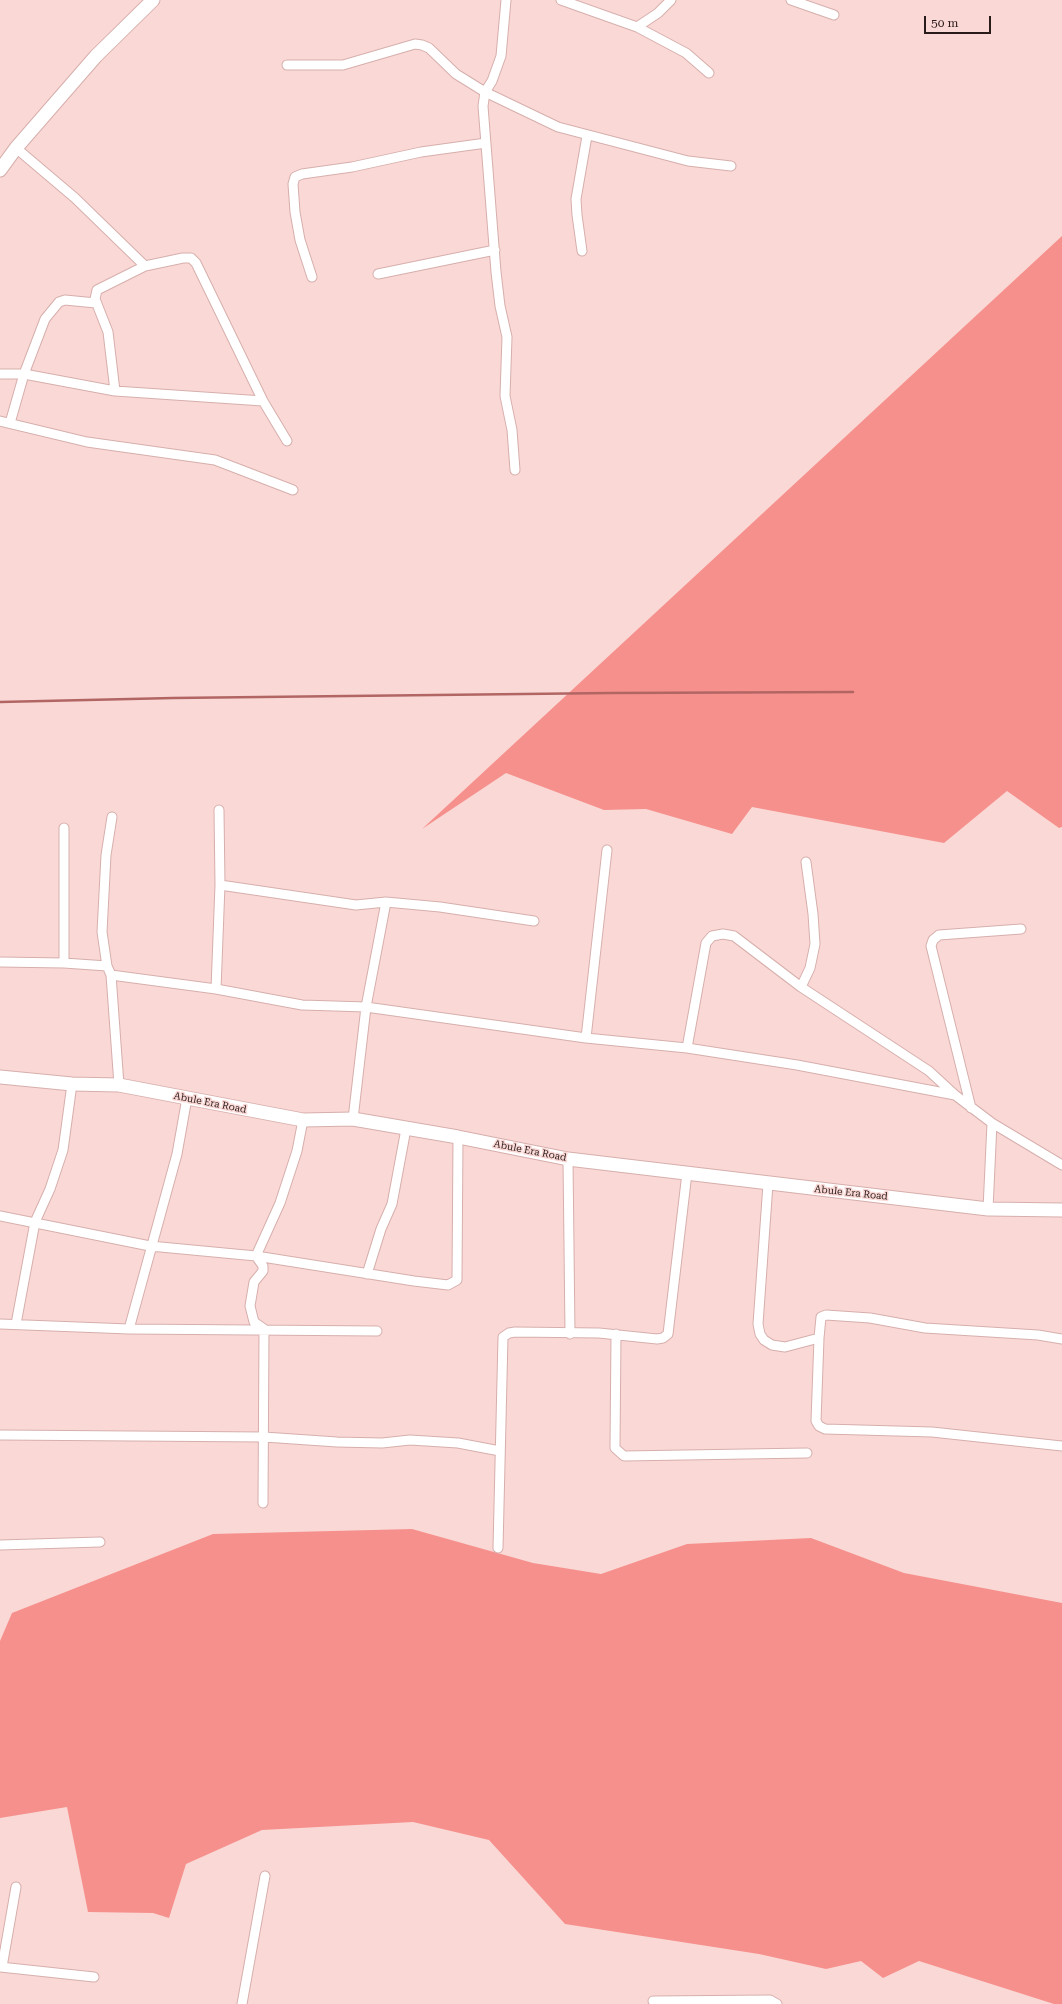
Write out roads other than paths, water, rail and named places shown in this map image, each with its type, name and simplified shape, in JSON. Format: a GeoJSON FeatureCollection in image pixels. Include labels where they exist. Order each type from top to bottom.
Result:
{"type":"FeatureCollection","features":[{"type":"Feature","properties":{"kind":"street"},"geometry":{"type":"LineString","coordinates":[[0,170],[16,148],[96,56],[152,0]]}},
{"type":"Feature","properties":{"kind":"street"},"geometry":{"type":"LineString","coordinates":[[506,0],[501,56],[492,81],[485,92],[483,106],[500,306],[507,337],[505,396],[512,430],[515,470]]}},
{"type":"Feature","properties":{"kind":"street"},"geometry":{"type":"LineString","coordinates":[[561,0],[637,27],[686,53],[700,63],[709,73]]}},
{"type":"Feature","properties":{"kind":"street"},"geometry":{"type":"LineString","coordinates":[[637,27],[658,13],[671,0]]}},
{"type":"Feature","properties":{"kind":"street"},"geometry":{"type":"LineString","coordinates":[[791,0],[834,15]]}},
{"type":"Feature","properties":{"kind":"street"},"geometry":{"type":"LineString","coordinates":[[287,65],[343,65],[414,44],[422,45],[429,48],[456,74],[485,92],[534,117],[587,136],[688,162],[731,166]]}},
{"type":"Feature","properties":{"kind":"street"},"geometry":{"type":"LineString","coordinates":[[582,251],[576,215],[576,199],[587,136]]}},
{"type":"Feature","properties":{"kind":"street"},"geometry":{"type":"LineString","coordinates":[[312,277],[300,240],[295,212],[293,184],[295,177],[302,174],[352,167],[421,152],[486,143]]}},
{"type":"Feature","properties":{"kind":"street"},"geometry":{"type":"LineString","coordinates":[[16,148],[75,198],[145,266]]}},
{"type":"Feature","properties":{"kind":"street"},"geometry":{"type":"LineString","coordinates":[[378,274],[495,250]]}},
{"type":"Feature","properties":{"kind":"street"},"geometry":{"type":"LineString","coordinates":[[115,391],[108,332],[96,303],[95,298],[97,290],[145,266],[183,258],[191,258],[196,263],[263,401],[287,441]]}},
{"type":"Feature","properties":{"kind":"street"},"geometry":{"type":"LineString","coordinates":[[10,423],[24,374],[45,319],[59,302],[65,300],[96,303]]}},
{"type":"Feature","properties":{"kind":"street"},"geometry":{"type":"LineString","coordinates":[[0,374],[24,374],[115,391],[263,401]]}},
{"type":"Feature","properties":{"kind":"street"},"geometry":{"type":"LineString","coordinates":[[0,421],[87,442],[216,460],[293,490]]}},
{"type":"Feature","properties":{"kind":"street"},"geometry":{"type":"LineString","coordinates":[[216,989],[220,885],[219,810]]}},
{"type":"Feature","properties":{"kind":"street"},"geometry":{"type":"LineString","coordinates":[[112,817],[106,855],[102,932],[107,966],[111,975],[119,1085]]}},
{"type":"Feature","properties":{"kind":"street"},"geometry":{"type":"LineString","coordinates":[[64,828],[64,962]]}},
{"type":"Feature","properties":{"kind":"street"},"geometry":{"type":"LineString","coordinates":[[586,1038],[607,850]]}},
{"type":"Feature","properties":{"kind":"street"},"geometry":{"type":"LineString","coordinates":[[801,987],[810,968],[815,944],[814,914],[806,862]]}},
{"type":"Feature","properties":{"kind":"street"},"geometry":{"type":"LineString","coordinates":[[220,885],[356,904],[386,902],[440,907],[534,921]]}},
{"type":"Feature","properties":{"kind":"street"},"geometry":{"type":"LineString","coordinates":[[353,1119],[366,1007],[386,902]]}},
{"type":"Feature","properties":{"kind":"street"},"geometry":{"type":"LineString","coordinates":[[971,1108],[931,946],[933,940],[939,935],[1021,929]]}},
{"type":"Feature","properties":{"kind":"street"},"geometry":{"type":"LineString","coordinates":[[687,1048],[700,981],[702,956],[706,943],[712,936],[734,936],[801,987],[929,1071],[971,1108],[992,1123],[1062,1166]]}},
{"type":"Feature","properties":{"kind":"street"},"geometry":{"type":"LineString","coordinates":[[0,962],[64,962],[107,966]]}},
{"type":"Feature","properties":{"kind":"street"},"geometry":{"type":"LineString","coordinates":[[111,975],[216,989],[302,1005],[366,1007],[586,1038],[687,1048],[797,1065],[956,1095]]}},
{"type":"Feature","properties":{"kind":"street","name":"Abule Era Road"},"geometry":{"type":"LineString","coordinates":[[0,1077],[72,1084],[119,1085],[303,1120],[353,1119],[458,1137],[568,1159],[988,1209],[1062,1210]]}},
{"type":"Feature","properties":{"kind":"street"},"geometry":{"type":"LineString","coordinates":[[16,1324],[35,1222],[50,1189],[63,1150],[72,1084]]}},
{"type":"Feature","properties":{"kind":"street"},"geometry":{"type":"LineString","coordinates":[[129,1329],[150,1246],[177,1154],[187,1098]]}},
{"type":"Feature","properties":{"kind":"street"},"geometry":{"type":"LineString","coordinates":[[256,1256],[280,1203],[297,1151],[303,1120]]}},
{"type":"Feature","properties":{"kind":"street"},"geometry":{"type":"LineString","coordinates":[[988,1209],[992,1123]]}},
{"type":"Feature","properties":{"kind":"street"},"geometry":{"type":"LineString","coordinates":[[367,1274],[381,1229],[392,1204],[406,1129]]}},
{"type":"Feature","properties":{"kind":"street"},"geometry":{"type":"LineString","coordinates":[[0,1216],[150,1246],[256,1256],[367,1274],[448,1284],[457,1280],[458,1137]]}},
{"type":"Feature","properties":{"kind":"street"},"geometry":{"type":"LineString","coordinates":[[568,1159],[570,1334]]}},
{"type":"Feature","properties":{"kind":"street"},"geometry":{"type":"LineString","coordinates":[[498,1548],[503,1337],[509,1333],[515,1332],[616,1334],[657,1339],[663,1338],[668,1334],[687,1173]]}},
{"type":"Feature","properties":{"kind":"street"},"geometry":{"type":"LineString","coordinates":[[768,1184],[758,1324],[760,1334],[764,1340],[772,1345],[785,1347],[819,1338]]}},
{"type":"Feature","properties":{"kind":"street"},"geometry":{"type":"LineString","coordinates":[[256,1256],[263,1266],[263,1271],[254,1282],[250,1306],[254,1322],[264,1329]]}},
{"type":"Feature","properties":{"kind":"street"},"geometry":{"type":"LineString","coordinates":[[1062,1339],[1038,1335],[925,1328],[870,1318],[832,1315],[821,1317],[816,1421],[819,1426],[825,1429],[932,1432],[1062,1446]]}},
{"type":"Feature","properties":{"kind":"street"},"geometry":{"type":"LineString","coordinates":[[0,1324],[129,1329],[377,1331]]}},
{"type":"Feature","properties":{"kind":"street"},"geometry":{"type":"LineString","coordinates":[[263,1503],[264,1329]]}},
{"type":"Feature","properties":{"kind":"street"},"geometry":{"type":"LineString","coordinates":[[616,1334],[615,1448],[624,1456],[807,1453]]}},
{"type":"Feature","properties":{"kind":"street"},"geometry":{"type":"LineString","coordinates":[[0,1435],[264,1437],[336,1442],[382,1443],[410,1440],[458,1443],[500,1451]]}},
{"type":"Feature","properties":{"kind":"street"},"geometry":{"type":"LineString","coordinates":[[0,1545],[100,1542]]}},
{"type":"Feature","properties":{"kind":"street"},"geometry":{"type":"LineString","coordinates":[[242,2004],[265,1876]]}},
{"type":"Feature","properties":{"kind":"street"},"geometry":{"type":"LineString","coordinates":[[16,1887],[1,1967],[94,1977]]}},
{"type":"Feature","properties":{"kind":"street"},"geometry":{"type":"LineString","coordinates":[[653,2001],[770,2000],[777,2004]]}},
{"type":"Feature","properties":{"kind":"waterway"},"geometry":{"type":"LineString","coordinates":[[0,702],[173,698],[853,692]]}}]}
